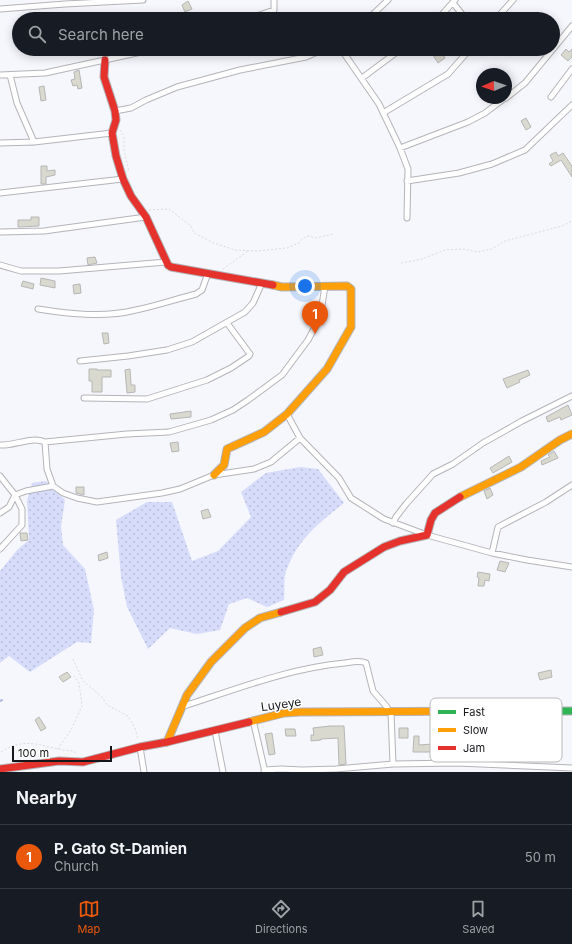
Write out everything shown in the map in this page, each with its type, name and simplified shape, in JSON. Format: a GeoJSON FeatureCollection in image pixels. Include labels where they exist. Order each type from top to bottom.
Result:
{"type":"FeatureCollection","features":[{"type":"Feature","properties":{"kind":"street"},"geometry":{"type":"LineString","coordinates":[[0,9],[143,0]]}},
{"type":"Feature","properties":{"kind":"street"},"geometry":{"type":"LineString","coordinates":[[268,12],[274,10],[274,0]]}},
{"type":"Feature","properties":{"kind":"street"},"geometry":{"type":"LineString","coordinates":[[375,12],[388,0]]}},
{"type":"Feature","properties":{"kind":"street"},"geometry":{"type":"LineString","coordinates":[[502,12],[513,0]]}},
{"type":"Feature","properties":{"kind":"street"},"geometry":{"type":"LineString","coordinates":[[445,12],[454,2],[461,12]]}},
{"type":"Feature","properties":{"kind":"street"},"geometry":{"type":"LineString","coordinates":[[560,41],[572,26]]}},
{"type":"Feature","properties":{"kind":"street"},"geometry":{"type":"LineString","coordinates":[[0,75],[45,73],[123,56]]}},
{"type":"Feature","properties":{"kind":"street"},"geometry":{"type":"LineString","coordinates":[[115,111],[131,108],[177,87],[240,70],[308,56]]}},
{"type":"Feature","properties":{"kind":"street"},"geometry":{"type":"LineString","coordinates":[[346,56],[362,78],[383,113],[400,148],[408,169],[407,218]]}},
{"type":"Feature","properties":{"kind":"street"},"geometry":{"type":"LineString","coordinates":[[362,78],[392,56]]}},
{"type":"Feature","properties":{"kind":"street"},"geometry":{"type":"LineString","coordinates":[[383,113],[448,74],[464,56]]}},
{"type":"Feature","properties":{"kind":"street"},"geometry":{"type":"LineString","coordinates":[[512,93],[525,83],[547,56]]}},
{"type":"Feature","properties":{"kind":"street"},"geometry":{"type":"LineString","coordinates":[[105,60],[104,77],[115,111],[114,130],[116,156],[123,179],[146,217],[168,265],[171,267],[282,287],[347,286],[351,289],[351,327],[327,369],[287,414],[264,432],[227,449],[224,465],[214,475]]}},
{"type":"Feature","properties":{"kind":"street"},"geometry":{"type":"LineString","coordinates":[[551,97],[572,69]]}},
{"type":"Feature","properties":{"kind":"street"},"geometry":{"type":"LineString","coordinates":[[10,75],[17,103],[34,142]]}},
{"type":"Feature","properties":{"kind":"street"},"geometry":{"type":"LineString","coordinates":[[400,148],[468,122],[498,104]]}},
{"type":"Feature","properties":{"kind":"street"},"geometry":{"type":"LineString","coordinates":[[407,181],[459,174],[492,164],[525,150],[572,105]]}},
{"type":"Feature","properties":{"kind":"street"},"geometry":{"type":"LineString","coordinates":[[0,143],[34,142],[114,130]]}},
{"type":"Feature","properties":{"kind":"street"},"geometry":{"type":"LineString","coordinates":[[0,193],[123,179]]}},
{"type":"Feature","properties":{"kind":"street"},"geometry":{"type":"LineString","coordinates":[[0,232],[44,231],[146,217]]}},
{"type":"Feature","properties":{"kind":"street"},"geometry":{"type":"LineString","coordinates":[[0,265],[21,272],[59,271],[166,262]]}},
{"type":"Feature","properties":{"kind":"street"},"geometry":{"type":"LineString","coordinates":[[38,309],[65,314],[89,315],[135,310],[196,294],[202,290],[210,273]]}},
{"type":"Feature","properties":{"kind":"street"},"geometry":{"type":"LineString","coordinates":[[80,361],[128,356],[173,348],[192,342],[245,312],[253,303],[262,283]]}},
{"type":"Feature","properties":{"kind":"street"},"geometry":{"type":"LineString","coordinates":[[0,444],[6,445],[37,440],[45,442],[169,432],[211,420],[233,410],[282,374],[308,340],[320,318],[325,286]]}},
{"type":"Feature","properties":{"kind":"street"},"geometry":{"type":"LineString","coordinates":[[84,398],[145,400],[207,380],[231,368],[250,354],[227,323]]}},
{"type":"Feature","properties":{"kind":"street"},"geometry":{"type":"LineString","coordinates":[[394,523],[396,517],[406,504],[434,474],[453,464],[483,443],[509,428],[572,396]]}},
{"type":"Feature","properties":{"kind":"street"},"geometry":{"type":"LineString","coordinates":[[287,414],[300,438],[339,478],[351,498],[380,517],[427,535],[492,553],[572,567]]}},
{"type":"Feature","properties":{"kind":"street"},"geometry":{"type":"LineString","coordinates":[[427,535],[434,513],[465,494],[521,467],[560,440],[572,434]]}},
{"type":"Feature","properties":{"kind":"street"},"geometry":{"type":"LineString","coordinates":[[45,442],[47,469],[53,486],[63,493],[77,498],[97,502],[162,493],[180,489],[214,475],[254,469],[271,462],[300,438]]}},
{"type":"Feature","properties":{"kind":"street"},"geometry":{"type":"LineString","coordinates":[[0,476],[15,495],[22,509],[22,525],[0,550]]}},
{"type":"Feature","properties":{"kind":"street"},"geometry":{"type":"LineString","coordinates":[[492,553],[499,526],[546,502],[572,485]]}},
{"type":"Feature","properties":{"kind":"street"},"geometry":{"type":"LineString","coordinates":[[0,513],[9,506],[15,495],[26,491],[53,486]]}},
{"type":"Feature","properties":{"kind":"street"},"geometry":{"type":"LineString","coordinates":[[167,742],[187,695],[211,662],[245,628],[260,618],[315,602],[330,590],[344,572],[384,547],[400,541],[427,535]]}},
{"type":"Feature","properties":{"kind":"street"},"geometry":{"type":"LineString","coordinates":[[181,707],[283,675],[331,664],[366,663],[373,691],[390,712],[392,764]]}},
{"type":"Feature","properties":{"kind":"street","name":"Luyeye"},"geometry":{"type":"LineString","coordinates":[[562,711],[572,711]]}},
{"type":"Feature","properties":{"kind":"street","name":"Luyeye"},"geometry":{"type":"LineString","coordinates":[[0,769],[59,761],[83,762],[284,713],[430,712]]}},
{"type":"Feature","properties":{"kind":"street"},"geometry":{"type":"LineString","coordinates":[[254,720],[264,771],[281,769],[303,771],[359,770],[392,764],[457,763],[572,768]]}},
{"type":"Feature","properties":{"kind":"street"},"geometry":{"type":"LineString","coordinates":[[215,731],[223,772]]}},
{"type":"Feature","properties":{"kind":"street"},"geometry":{"type":"LineString","coordinates":[[140,747],[144,772]]}},
{"type":"Feature","properties":{"kind":"path"},"geometry":{"type":"LineString","coordinates":[[114,130],[119,129],[124,136],[124,150],[129,173]]}},
{"type":"Feature","properties":{"kind":"path"},"geometry":{"type":"LineString","coordinates":[[145,209],[169,209],[190,226],[194,233],[214,243],[234,250],[249,251],[287,248],[299,244],[302,239],[308,236],[316,238],[333,234]]}},
{"type":"Feature","properties":{"kind":"path"},"geometry":{"type":"LineString","coordinates":[[401,263],[422,260],[445,250],[464,249],[477,252],[492,249],[505,241],[556,228],[572,221]]}},
{"type":"Feature","properties":{"kind":"path"},"geometry":{"type":"LineString","coordinates":[[210,273],[227,267],[231,262],[249,251]]}},
{"type":"Feature","properties":{"kind":"path"},"geometry":{"type":"LineString","coordinates":[[73,659],[83,681],[102,697],[107,705],[128,716],[135,728],[140,747]]}},
{"type":"Feature","properties":{"kind":"path"},"geometry":{"type":"LineString","coordinates":[[57,750],[72,728],[82,706],[79,683],[74,676]]}},
{"type":"Feature","properties":{"kind":"path"},"geometry":{"type":"LineString","coordinates":[[1,752],[10,746],[26,743],[47,746],[57,750],[74,751],[83,762]]}},
{"type":"Feature","properties":{"kind":"shaded area"},"geometry":{"type":"Polygon","coordinates":[[[300,467],[318,469],[344,503],[318,524],[297,549],[286,572],[284,600],[267,607],[247,598],[229,604],[220,630],[197,634],[170,628],[148,649],[127,607],[121,577],[116,520],[147,502],[172,502],[192,561],[218,551],[251,517],[241,492],[266,473],[300,467]]]}},
{"type":"Feature","properties":{"kind":"shaded area"},"geometry":{"type":"Polygon","coordinates":[[[46,481],[65,500],[61,526],[63,545],[85,569],[94,610],[91,643],[77,642],[30,672],[9,656],[0,663],[0,571],[18,549],[29,540],[27,500],[32,483],[46,481]]]}},
{"type":"Feature","properties":{"kind":"building"},"geometry":{"type":"Polygon","coordinates":[[[188,1],[192,9],[185,12],[182,5],[188,1]]]}},
{"type":"Feature","properties":{"kind":"building"},"geometry":{"type":"Polygon","coordinates":[[[566,49],[569,52],[572,49],[572,57],[568,61],[561,55],[566,49]]]}},
{"type":"Feature","properties":{"kind":"building"},"geometry":{"type":"Polygon","coordinates":[[[434,56],[444,56],[445,58],[438,63],[434,56]]]}},
{"type":"Feature","properties":{"kind":"building"},"geometry":{"type":"Polygon","coordinates":[[[79,70],[82,88],[78,89],[77,85],[73,86],[71,80],[75,79],[74,72],[79,70]]]}},
{"type":"Feature","properties":{"kind":"building"},"geometry":{"type":"Polygon","coordinates":[[[44,86],[46,100],[41,101],[39,87],[44,86]]]}},
{"type":"Feature","properties":{"kind":"building"},"geometry":{"type":"Polygon","coordinates":[[[526,118],[531,127],[526,130],[521,121],[526,118]]]}},
{"type":"Feature","properties":{"kind":"building"},"geometry":{"type":"Polygon","coordinates":[[[556,152],[558,156],[563,153],[572,166],[572,177],[561,160],[551,166],[549,164],[553,161],[550,155],[556,152]]]}},
{"type":"Feature","properties":{"kind":"building"},"geometry":{"type":"Polygon","coordinates":[[[41,166],[47,166],[47,171],[55,170],[55,175],[46,177],[46,184],[41,184],[41,166]]]}},
{"type":"Feature","properties":{"kind":"building"},"geometry":{"type":"Polygon","coordinates":[[[31,217],[39,217],[39,226],[18,227],[18,220],[31,220],[31,217]]]}},
{"type":"Feature","properties":{"kind":"building"},"geometry":{"type":"Polygon","coordinates":[[[95,257],[97,263],[88,265],[87,258],[95,257]]]}},
{"type":"Feature","properties":{"kind":"building"},"geometry":{"type":"Polygon","coordinates":[[[41,278],[55,281],[55,288],[40,285],[41,278]]]}},
{"type":"Feature","properties":{"kind":"building"},"geometry":{"type":"Polygon","coordinates":[[[23,281],[34,284],[33,289],[21,286],[23,281]]]}},
{"type":"Feature","properties":{"kind":"building"},"geometry":{"type":"Polygon","coordinates":[[[80,284],[81,293],[74,294],[73,285],[80,284]]]}},
{"type":"Feature","properties":{"kind":"building"},"geometry":{"type":"Polygon","coordinates":[[[102,333],[108,333],[109,343],[104,344],[102,333]]]}},
{"type":"Feature","properties":{"kind":"building"},"geometry":{"type":"Polygon","coordinates":[[[89,369],[111,370],[111,377],[102,377],[102,392],[92,392],[92,381],[89,381],[89,369]]]}},
{"type":"Feature","properties":{"kind":"building"},"geometry":{"type":"Polygon","coordinates":[[[130,369],[131,385],[135,385],[135,392],[127,393],[125,370],[130,369]]]}},
{"type":"Feature","properties":{"kind":"building"},"geometry":{"type":"Polygon","coordinates":[[[528,370],[530,375],[507,388],[503,379],[528,370]]]}},
{"type":"Feature","properties":{"kind":"building"},"geometry":{"type":"Polygon","coordinates":[[[568,405],[572,415],[561,420],[560,417],[548,422],[546,417],[568,405]]]}},
{"type":"Feature","properties":{"kind":"building"},"geometry":{"type":"Polygon","coordinates":[[[191,411],[191,417],[171,419],[170,414],[191,411]]]}},
{"type":"Feature","properties":{"kind":"building"},"geometry":{"type":"Polygon","coordinates":[[[178,442],[179,451],[172,452],[170,443],[178,442]]]}},
{"type":"Feature","properties":{"kind":"building"},"geometry":{"type":"Polygon","coordinates":[[[554,451],[558,458],[542,465],[541,461],[550,457],[548,455],[554,451]]]}},
{"type":"Feature","properties":{"kind":"building"},"geometry":{"type":"Polygon","coordinates":[[[509,456],[512,462],[493,473],[490,468],[509,456]]]}},
{"type":"Feature","properties":{"kind":"building"},"geometry":{"type":"Polygon","coordinates":[[[76,487],[84,487],[84,495],[76,493],[76,487]]]}},
{"type":"Feature","properties":{"kind":"building"},"geometry":{"type":"Polygon","coordinates":[[[490,488],[493,495],[487,499],[484,491],[490,488]]]}},
{"type":"Feature","properties":{"kind":"building"},"geometry":{"type":"Polygon","coordinates":[[[208,509],[211,517],[203,519],[201,511],[208,509]]]}},
{"type":"Feature","properties":{"kind":"building"},"geometry":{"type":"Polygon","coordinates":[[[20,533],[27,533],[28,540],[21,541],[20,533]]]}},
{"type":"Feature","properties":{"kind":"building"},"geometry":{"type":"Polygon","coordinates":[[[107,552],[108,558],[99,561],[98,555],[107,552]]]}},
{"type":"Feature","properties":{"kind":"building"},"geometry":{"type":"Polygon","coordinates":[[[500,561],[509,563],[505,572],[497,570],[500,561]]]}},
{"type":"Feature","properties":{"kind":"building"},"geometry":{"type":"Polygon","coordinates":[[[478,572],[490,574],[489,581],[485,580],[484,586],[478,586],[478,572]]]}},
{"type":"Feature","properties":{"kind":"building"},"geometry":{"type":"Polygon","coordinates":[[[321,647],[323,655],[314,657],[313,649],[321,647]]]}},
{"type":"Feature","properties":{"kind":"building"},"geometry":{"type":"Polygon","coordinates":[[[551,670],[552,677],[540,680],[538,673],[551,670]]]}},
{"type":"Feature","properties":{"kind":"building"},"geometry":{"type":"Polygon","coordinates":[[[67,672],[71,677],[63,682],[59,677],[67,672]]]}},
{"type":"Feature","properties":{"kind":"building"},"geometry":{"type":"Polygon","coordinates":[[[39,717],[46,728],[41,731],[35,720],[39,717]]]}},
{"type":"Feature","properties":{"kind":"building"},"geometry":{"type":"Polygon","coordinates":[[[344,726],[346,764],[339,765],[338,738],[311,741],[311,735],[314,735],[313,728],[344,726]]]}},
{"type":"Feature","properties":{"kind":"building"},"geometry":{"type":"Polygon","coordinates":[[[399,728],[408,728],[408,738],[399,738],[399,728]]]}},
{"type":"Feature","properties":{"kind":"building"},"geometry":{"type":"Polygon","coordinates":[[[285,729],[295,729],[296,736],[286,736],[285,729]]]}},
{"type":"Feature","properties":{"kind":"building"},"geometry":{"type":"Polygon","coordinates":[[[272,733],[275,754],[269,755],[265,734],[272,733]]]}},
{"type":"Feature","properties":{"kind":"building"},"geometry":{"type":"Polygon","coordinates":[[[414,736],[419,736],[419,745],[430,744],[430,752],[413,752],[414,736]]]}},
{"type":"Feature","properties":{"kind":"traffic: fast"},"geometry":{"type":"LineString","coordinates":[[562,711],[572,711]]}},
{"type":"Feature","properties":{"kind":"traffic: slow"},"geometry":{"type":"LineString","coordinates":[[214,475],[224,465],[227,449],[264,432],[287,414],[327,369],[351,327],[351,289],[347,286],[282,287],[273,285]]}},
{"type":"Feature","properties":{"kind":"traffic: slow"},"geometry":{"type":"LineString","coordinates":[[460,497],[521,467],[560,440],[572,434]]}},
{"type":"Feature","properties":{"kind":"traffic: slow"},"geometry":{"type":"LineString","coordinates":[[167,742],[187,695],[211,662],[245,628],[260,618],[281,612]]}},
{"type":"Feature","properties":{"kind":"traffic: slow"},"geometry":{"type":"LineString","coordinates":[[249,722],[284,713],[300,712],[430,711]]}},
{"type":"Feature","properties":{"kind":"traffic: jam"},"geometry":{"type":"LineString","coordinates":[[105,60],[104,77],[115,111],[116,120],[112,133],[116,156],[123,179],[131,196],[146,217],[168,265],[171,267],[273,285]]}},
{"type":"Feature","properties":{"kind":"traffic: jam"},"geometry":{"type":"LineString","coordinates":[[281,612],[315,602],[330,590],[344,572],[384,547],[400,541],[427,535],[431,520],[435,513],[460,497]]}},
{"type":"Feature","properties":{"kind":"traffic: jam"},"geometry":{"type":"LineString","coordinates":[[0,769],[59,761],[83,762],[140,747],[249,722]]}},
{"type":"Feature","properties":{"kind":"place","name":"P. Gato St-Damien"},"geometry":{"type":"Point","coordinates":[315,334]}}]}
